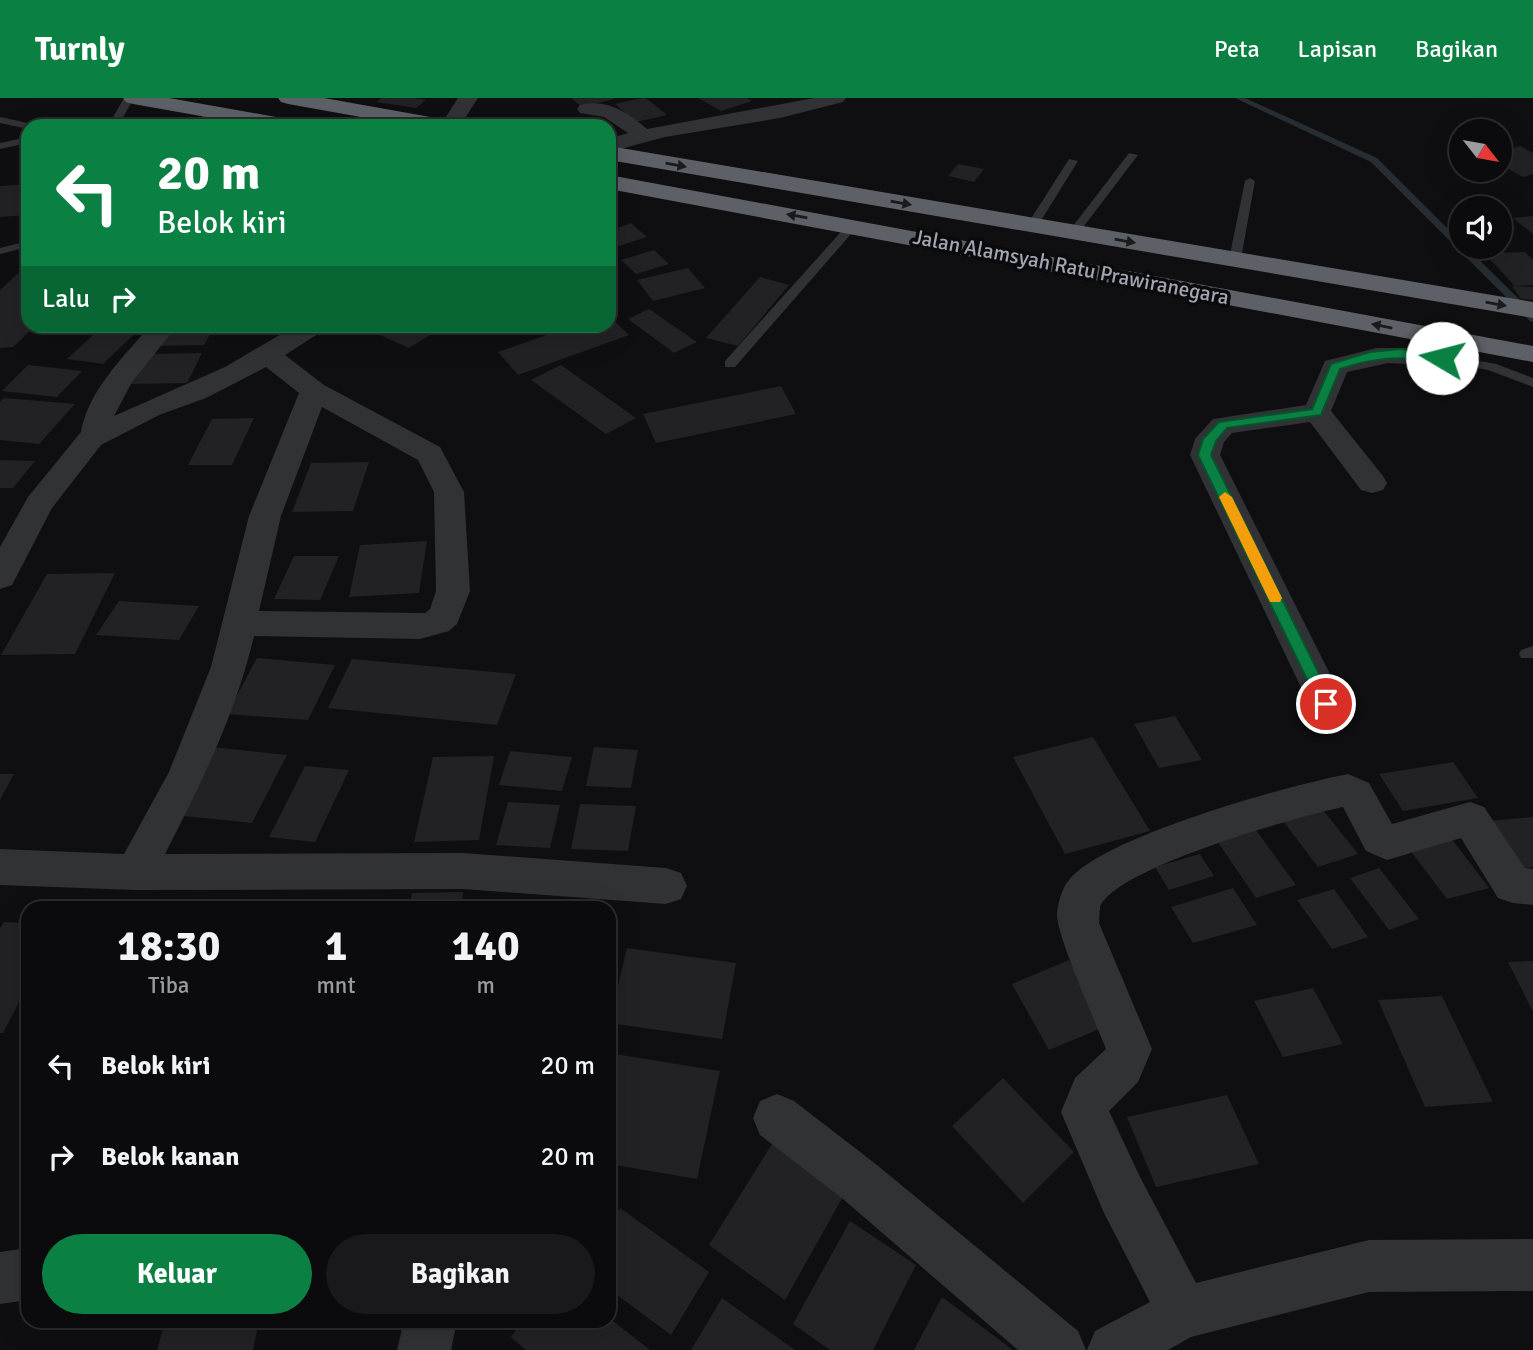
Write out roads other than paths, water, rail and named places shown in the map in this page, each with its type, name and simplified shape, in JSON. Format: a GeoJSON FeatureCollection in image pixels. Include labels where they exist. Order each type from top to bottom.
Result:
{"type":"FeatureCollection","features":[{"type":"Feature","properties":{"kind":"highway"},"geometry":{"type":"LineString","coordinates":[[131,98],[209,119]]}},
{"type":"Feature","properties":{"kind":"highway"},"geometry":{"type":"LineString","coordinates":[[288,98],[409,119]]}},
{"type":"Feature","properties":{"kind":"highway","name":"Jalan Alamsyah Ratu Prawiranegara"},"geometry":{"type":"LineString","coordinates":[[616,154],[1533,310]]}},
{"type":"Feature","properties":{"kind":"highway","name":"Jalan Alamsyah Ratu Prawiranegara"},"geometry":{"type":"LineString","coordinates":[[616,182],[852,226],[1441,348],[1497,348],[1533,354]]}},
{"type":"Feature","properties":{"kind":"street"},"geometry":{"type":"LineString","coordinates":[[454,119],[467,98]]}},
{"type":"Feature","properties":{"kind":"street"},"geometry":{"type":"LineString","coordinates":[[616,144],[642,135],[790,112],[836,98]]}},
{"type":"Feature","properties":{"kind":"street"},"geometry":{"type":"LineString","coordinates":[[587,109],[603,109],[616,113],[642,135]]}},
{"type":"Feature","properties":{"kind":"street"},"geometry":{"type":"LineString","coordinates":[[95,435],[99,412],[130,366],[158,333]]}},
{"type":"Feature","properties":{"kind":"street"},"geometry":{"type":"LineString","coordinates":[[0,577],[39,504],[79,451],[95,435],[149,409],[196,392],[268,355],[301,333]]}},
{"type":"Feature","properties":{"kind":"street"},"geometry":{"type":"LineString","coordinates":[[1317,412],[1335,366],[1370,355],[1441,348]]}},
{"type":"Feature","properties":{"kind":"street"},"geometry":{"type":"LineString","coordinates":[[240,623],[420,627],[437,622],[445,615],[453,591],[454,547],[449,492],[430,454],[314,391],[268,355]]}},
{"type":"Feature","properties":{"kind":"street"},"geometry":{"type":"LineString","coordinates":[[135,872],[187,775],[229,667],[265,516],[314,391]]}},
{"type":"Feature","properties":{"kind":"street"},"geometry":{"type":"LineString","coordinates":[[1317,412],[1372,484]]}},
{"type":"Feature","properties":{"kind":"street"},"geometry":{"type":"LineString","coordinates":[[1317,412],[1223,425],[1210,439],[1205,455],[1326,704]]}},
{"type":"Feature","properties":{"kind":"street"},"geometry":{"type":"LineString","coordinates":[[1183,1313],[1122,1195],[1084,1112],[1084,1104],[1123,1063],[1129,1049],[1078,923],[1079,904],[1085,890],[1114,871],[1172,843],[1234,821],[1348,790],[1356,794],[1379,838],[1387,843],[1470,819],[1513,885],[1533,887]]}},
{"type":"Feature","properties":{"kind":"street"},"geometry":{"type":"LineString","coordinates":[[0,867],[135,872],[463,871],[666,886]]}},
{"type":"Feature","properties":{"kind":"street"},"geometry":{"type":"LineString","coordinates":[[777,1118],[860,1182],[1059,1350]]}},
{"type":"Feature","properties":{"kind":"street"},"geometry":{"type":"LineString","coordinates":[[1114,1350],[1183,1313],[1368,1266],[1533,1265]]}},
{"type":"Feature","properties":{"kind":"street"},"geometry":{"type":"LineString","coordinates":[[0,1278],[21,1275]]}},
{"type":"Feature","properties":{"kind":"street"},"geometry":{"type":"LineString","coordinates":[[424,1350],[429,1328]]}},
{"type":"Feature","properties":{"kind":"lane"},"geometry":{"type":"LineString","coordinates":[[118,119],[131,98]]}},
{"type":"Feature","properties":{"kind":"lane"},"geometry":{"type":"LineString","coordinates":[[0,120],[21,124]]}},
{"type":"Feature","properties":{"kind":"lane"},"geometry":{"type":"LineString","coordinates":[[0,146],[21,142]]}},
{"type":"Feature","properties":{"kind":"lane"},"geometry":{"type":"LineString","coordinates":[[1074,232],[1133,155]]}},
{"type":"Feature","properties":{"kind":"lane"},"geometry":{"type":"LineString","coordinates":[[1033,225],[1073,162]]}},
{"type":"Feature","properties":{"kind":"lane"},"geometry":{"type":"LineString","coordinates":[[1235,259],[1250,181]]}},
{"type":"Feature","properties":{"kind":"lane"},"geometry":{"type":"LineString","coordinates":[[730,364],[852,226]]}},
{"type":"Feature","properties":{"kind":"lane"},"geometry":{"type":"LineString","coordinates":[[0,251],[21,246]]}},
{"type":"Feature","properties":{"kind":"lane"},"geometry":{"type":"LineString","coordinates":[[1441,348],[1533,383]]}},
{"type":"Feature","properties":{"kind":"waterway"},"geometry":{"type":"LineString","coordinates":[[1239,98],[1374,160],[1533,319]]}}]}
